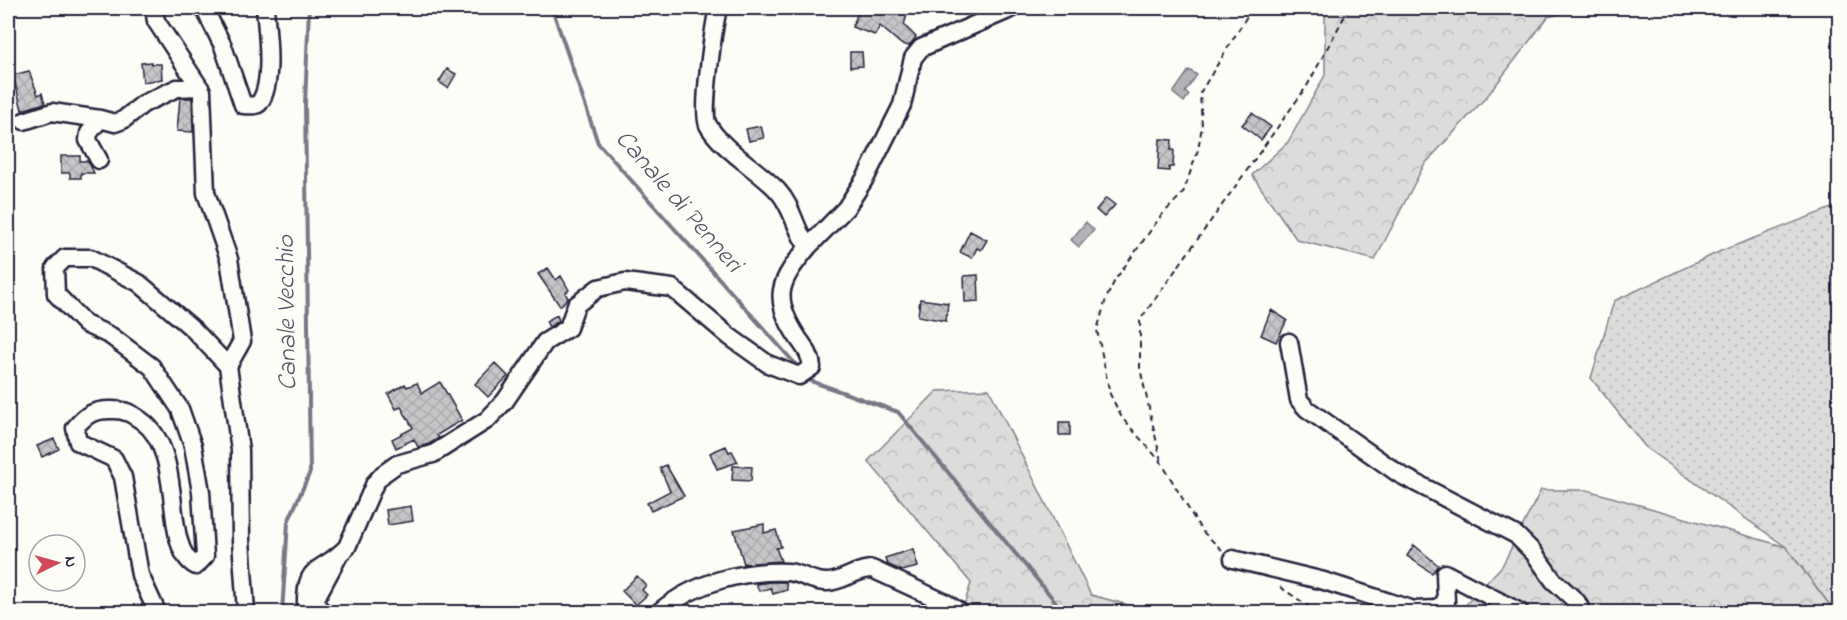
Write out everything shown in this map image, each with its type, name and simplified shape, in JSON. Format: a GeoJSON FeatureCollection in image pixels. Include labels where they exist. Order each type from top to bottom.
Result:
{"type":"FeatureCollection","features":[{"type":"Feature","properties":{"kind":"street"},"geometry":{"type":"LineString","coordinates":[[154,8],[156,21],[204,98],[203,148],[206,193],[228,259],[242,341],[228,366]]}},
{"type":"Feature","properties":{"kind":"street"},"geometry":{"type":"LineString","coordinates":[[210,12],[243,105],[256,106],[260,103],[266,84],[268,56],[265,8]]}},
{"type":"Feature","properties":{"kind":"street"},"geometry":{"type":"LineString","coordinates":[[718,8],[704,111],[708,125],[739,158],[777,190],[788,204],[808,247]]}},
{"type":"Feature","properties":{"kind":"street"},"geometry":{"type":"LineString","coordinates":[[323,612],[317,606],[316,598],[339,555],[347,547],[375,483],[397,464],[433,454],[487,420],[505,401],[545,342],[568,328],[576,305],[598,288],[625,282],[672,288],[739,344],[768,364],[799,376],[812,367],[812,358],[789,325],[783,310],[781,288],[786,274],[808,247],[846,208],[866,177],[902,105],[913,58],[921,48],[1013,8]]}},
{"type":"Feature","properties":{"kind":"street"},"geometry":{"type":"LineString","coordinates":[[24,121],[52,112],[115,123],[123,120],[143,104],[177,88],[199,87]]}},
{"type":"Feature","properties":{"kind":"street"},"geometry":{"type":"LineString","coordinates":[[99,160],[88,140],[89,133],[100,119]]}},
{"type":"Feature","properties":{"kind":"street"},"geometry":{"type":"LineString","coordinates":[[157,612],[140,575],[123,477],[114,459],[78,442],[75,428],[85,415],[103,409],[126,410],[151,428],[163,450],[171,477],[179,544],[188,562],[196,566],[205,556],[201,492],[193,446],[180,410],[152,367],[111,336],[85,324],[56,294],[55,268],[65,258],[91,258],[139,283],[193,328],[228,366],[240,450],[241,540],[246,612]]}},
{"type":"Feature","properties":{"kind":"street"},"geometry":{"type":"LineString","coordinates":[[1289,342],[1299,400],[1307,409],[1399,474],[1516,535],[1534,553],[1553,580],[1577,602],[1582,612]]}},
{"type":"Feature","properties":{"kind":"street"},"geometry":{"type":"LineString","coordinates":[[306,612],[305,588],[313,573],[319,565],[339,555]]}},
{"type":"Feature","properties":{"kind":"street"},"geometry":{"type":"LineString","coordinates":[[1233,558],[1324,580],[1414,610],[1435,609],[1446,602],[1445,573],[1520,612]]}},
{"type":"Feature","properties":{"kind":"street"},"geometry":{"type":"LineString","coordinates":[[659,612],[689,593],[739,574],[790,572],[817,582],[831,582],[861,569],[872,570],[946,603],[960,612]]}},
{"type":"Feature","properties":{"kind":"path"},"geometry":{"type":"LineString","coordinates":[[1233,558],[1202,530],[1161,462],[1122,418],[1110,394],[1097,330],[1106,298],[1115,279],[1161,216],[1183,193],[1201,134],[1200,93],[1252,8]]}},
{"type":"Feature","properties":{"kind":"path"},"geometry":{"type":"LineString","coordinates":[[1161,462],[1140,368],[1140,320],[1307,86],[1348,8]]}},
{"type":"Feature","properties":{"kind":"green space"},"geometry":{"type":"Polygon","coordinates":[[[1325,8],[1582,8],[1548,17],[1488,95],[1424,165],[1375,260],[1297,240],[1252,175],[1288,142],[1325,75],[1325,8]]]}},
{"type":"Feature","properties":{"kind":"green space"},"geometry":{"type":"Polygon","coordinates":[[[1837,8],[1840,8],[1839,86],[1836,83],[1837,8]]]}},
{"type":"Feature","properties":{"kind":"green space"},"geometry":{"type":"Polygon","coordinates":[[[1839,205],[1839,612],[1835,612],[1786,547],[1646,448],[1591,378],[1614,301],[1721,251],[1839,205]]]}},
{"type":"Feature","properties":{"kind":"green space"},"geometry":{"type":"Polygon","coordinates":[[[989,389],[1091,595],[1155,612],[962,612],[971,583],[868,461],[937,391],[989,389]]]}},
{"type":"Feature","properties":{"kind":"green space"},"geometry":{"type":"Polygon","coordinates":[[[1541,490],[1587,490],[1786,547],[1835,612],[1459,612],[1502,566],[1541,490]]]}},
{"type":"Feature","properties":{"kind":"shaded area"},"geometry":{"type":"Polygon","coordinates":[[[1189,70],[1197,75],[1185,92],[1189,95],[1184,102],[1173,93],[1189,70]]]}},
{"type":"Feature","properties":{"kind":"shaded area"},"geometry":{"type":"Polygon","coordinates":[[[1086,222],[1094,230],[1079,247],[1071,240],[1086,222]]]}},
{"type":"Feature","properties":{"kind":"building"},"geometry":{"type":"Polygon","coordinates":[[[860,8],[909,8],[904,25],[916,37],[909,46],[901,44],[880,26],[875,35],[852,27],[860,8]]]}},
{"type":"Feature","properties":{"kind":"building"},"geometry":{"type":"Polygon","coordinates":[[[850,52],[862,52],[863,66],[850,67],[850,52]]]}},
{"type":"Feature","properties":{"kind":"building"},"geometry":{"type":"Polygon","coordinates":[[[151,62],[151,64],[161,64],[162,79],[143,82],[141,63],[151,62]]]}},
{"type":"Feature","properties":{"kind":"building"},"geometry":{"type":"Polygon","coordinates":[[[447,69],[456,74],[448,88],[439,82],[447,69]]]}},
{"type":"Feature","properties":{"kind":"building"},"geometry":{"type":"Polygon","coordinates":[[[29,71],[38,95],[42,93],[45,103],[22,110],[13,75],[29,71]]]}},
{"type":"Feature","properties":{"kind":"building"},"geometry":{"type":"Polygon","coordinates":[[[180,98],[192,98],[193,132],[177,131],[180,98]]]}},
{"type":"Feature","properties":{"kind":"building"},"geometry":{"type":"Polygon","coordinates":[[[1252,113],[1271,127],[1261,140],[1242,125],[1252,113]]]}},
{"type":"Feature","properties":{"kind":"building"},"geometry":{"type":"Polygon","coordinates":[[[761,126],[764,138],[749,141],[746,129],[761,126]]]}},
{"type":"Feature","properties":{"kind":"building"},"geometry":{"type":"Polygon","coordinates":[[[1160,139],[1172,140],[1173,167],[1169,167],[1169,171],[1158,170],[1160,139]]]}},
{"type":"Feature","properties":{"kind":"building"},"geometry":{"type":"Polygon","coordinates":[[[61,156],[80,156],[80,161],[88,161],[94,173],[81,173],[81,178],[70,178],[70,173],[61,173],[61,156]]]}},
{"type":"Feature","properties":{"kind":"building"},"geometry":{"type":"Polygon","coordinates":[[[1106,198],[1115,205],[1104,217],[1096,210],[1106,198]]]}},
{"type":"Feature","properties":{"kind":"building"},"geometry":{"type":"Polygon","coordinates":[[[970,231],[987,240],[981,250],[977,248],[972,258],[960,252],[970,231]]]}},
{"type":"Feature","properties":{"kind":"building"},"geometry":{"type":"Polygon","coordinates":[[[548,268],[556,280],[561,276],[569,290],[565,293],[568,298],[560,306],[538,274],[548,268]]]}},
{"type":"Feature","properties":{"kind":"building"},"geometry":{"type":"Polygon","coordinates":[[[978,275],[979,301],[965,302],[964,276],[978,275]]]}},
{"type":"Feature","properties":{"kind":"building"},"geometry":{"type":"Polygon","coordinates":[[[920,299],[948,303],[946,321],[918,316],[920,299]]]}},
{"type":"Feature","properties":{"kind":"building"},"geometry":{"type":"Polygon","coordinates":[[[1271,310],[1287,320],[1276,342],[1261,335],[1271,310]]]}},
{"type":"Feature","properties":{"kind":"building"},"geometry":{"type":"Polygon","coordinates":[[[557,315],[559,321],[549,327],[546,321],[557,315]]]}},
{"type":"Feature","properties":{"kind":"building"},"geometry":{"type":"Polygon","coordinates":[[[495,363],[508,376],[488,397],[475,384],[495,363]]]}},
{"type":"Feature","properties":{"kind":"building"},"geometry":{"type":"Polygon","coordinates":[[[440,382],[462,420],[437,435],[439,438],[429,444],[418,447],[414,439],[396,448],[392,439],[413,428],[401,407],[396,409],[388,394],[405,384],[407,387],[417,383],[422,393],[440,382]]]}},
{"type":"Feature","properties":{"kind":"building"},"geometry":{"type":"Polygon","coordinates":[[[1059,422],[1070,422],[1070,435],[1059,435],[1059,422]]]}},
{"type":"Feature","properties":{"kind":"building"},"geometry":{"type":"Polygon","coordinates":[[[54,439],[59,449],[42,457],[37,446],[54,439]]]}},
{"type":"Feature","properties":{"kind":"building"},"geometry":{"type":"Polygon","coordinates":[[[726,446],[738,462],[717,469],[710,453],[726,446]]]}},
{"type":"Feature","properties":{"kind":"building"},"geometry":{"type":"Polygon","coordinates":[[[666,465],[684,496],[651,511],[647,503],[670,491],[660,468],[666,465]]]}},
{"type":"Feature","properties":{"kind":"building"},"geometry":{"type":"Polygon","coordinates":[[[733,466],[752,467],[751,481],[732,480],[733,466]]]}},
{"type":"Feature","properties":{"kind":"building"},"geometry":{"type":"Polygon","coordinates":[[[411,506],[413,521],[388,525],[386,510],[411,506]]]}},
{"type":"Feature","properties":{"kind":"building"},"geometry":{"type":"Polygon","coordinates":[[[764,524],[764,533],[776,530],[781,547],[776,548],[781,561],[744,564],[734,530],[764,524]]]}},
{"type":"Feature","properties":{"kind":"building"},"geometry":{"type":"Polygon","coordinates":[[[1414,545],[1438,565],[1432,573],[1407,556],[1414,545]]]}},
{"type":"Feature","properties":{"kind":"building"},"geometry":{"type":"Polygon","coordinates":[[[913,549],[918,567],[902,571],[887,564],[885,558],[913,549]]]}},
{"type":"Feature","properties":{"kind":"building"},"geometry":{"type":"Polygon","coordinates":[[[637,576],[646,585],[642,590],[647,595],[636,605],[622,591],[637,576]]]}},
{"type":"Feature","properties":{"kind":"building"},"geometry":{"type":"Polygon","coordinates":[[[786,582],[787,590],[773,594],[771,588],[759,591],[756,584],[786,582]]]}},
{"type":"Feature","properties":{"kind":"waterway","name":"Canale Vecchio"},"geometry":{"type":"LineString","coordinates":[[282,612],[288,522],[310,472],[305,104],[309,8]]}},
{"type":"Feature","properties":{"kind":"waterway","name":"Canale di Penneri"},"geometry":{"type":"LineString","coordinates":[[552,8],[598,143],[798,367]]}},
{"type":"Feature","properties":{"kind":"waterway","name":"Canale di Penneri"},"geometry":{"type":"LineString","coordinates":[[808,380],[898,412],[1064,612]]}}]}
